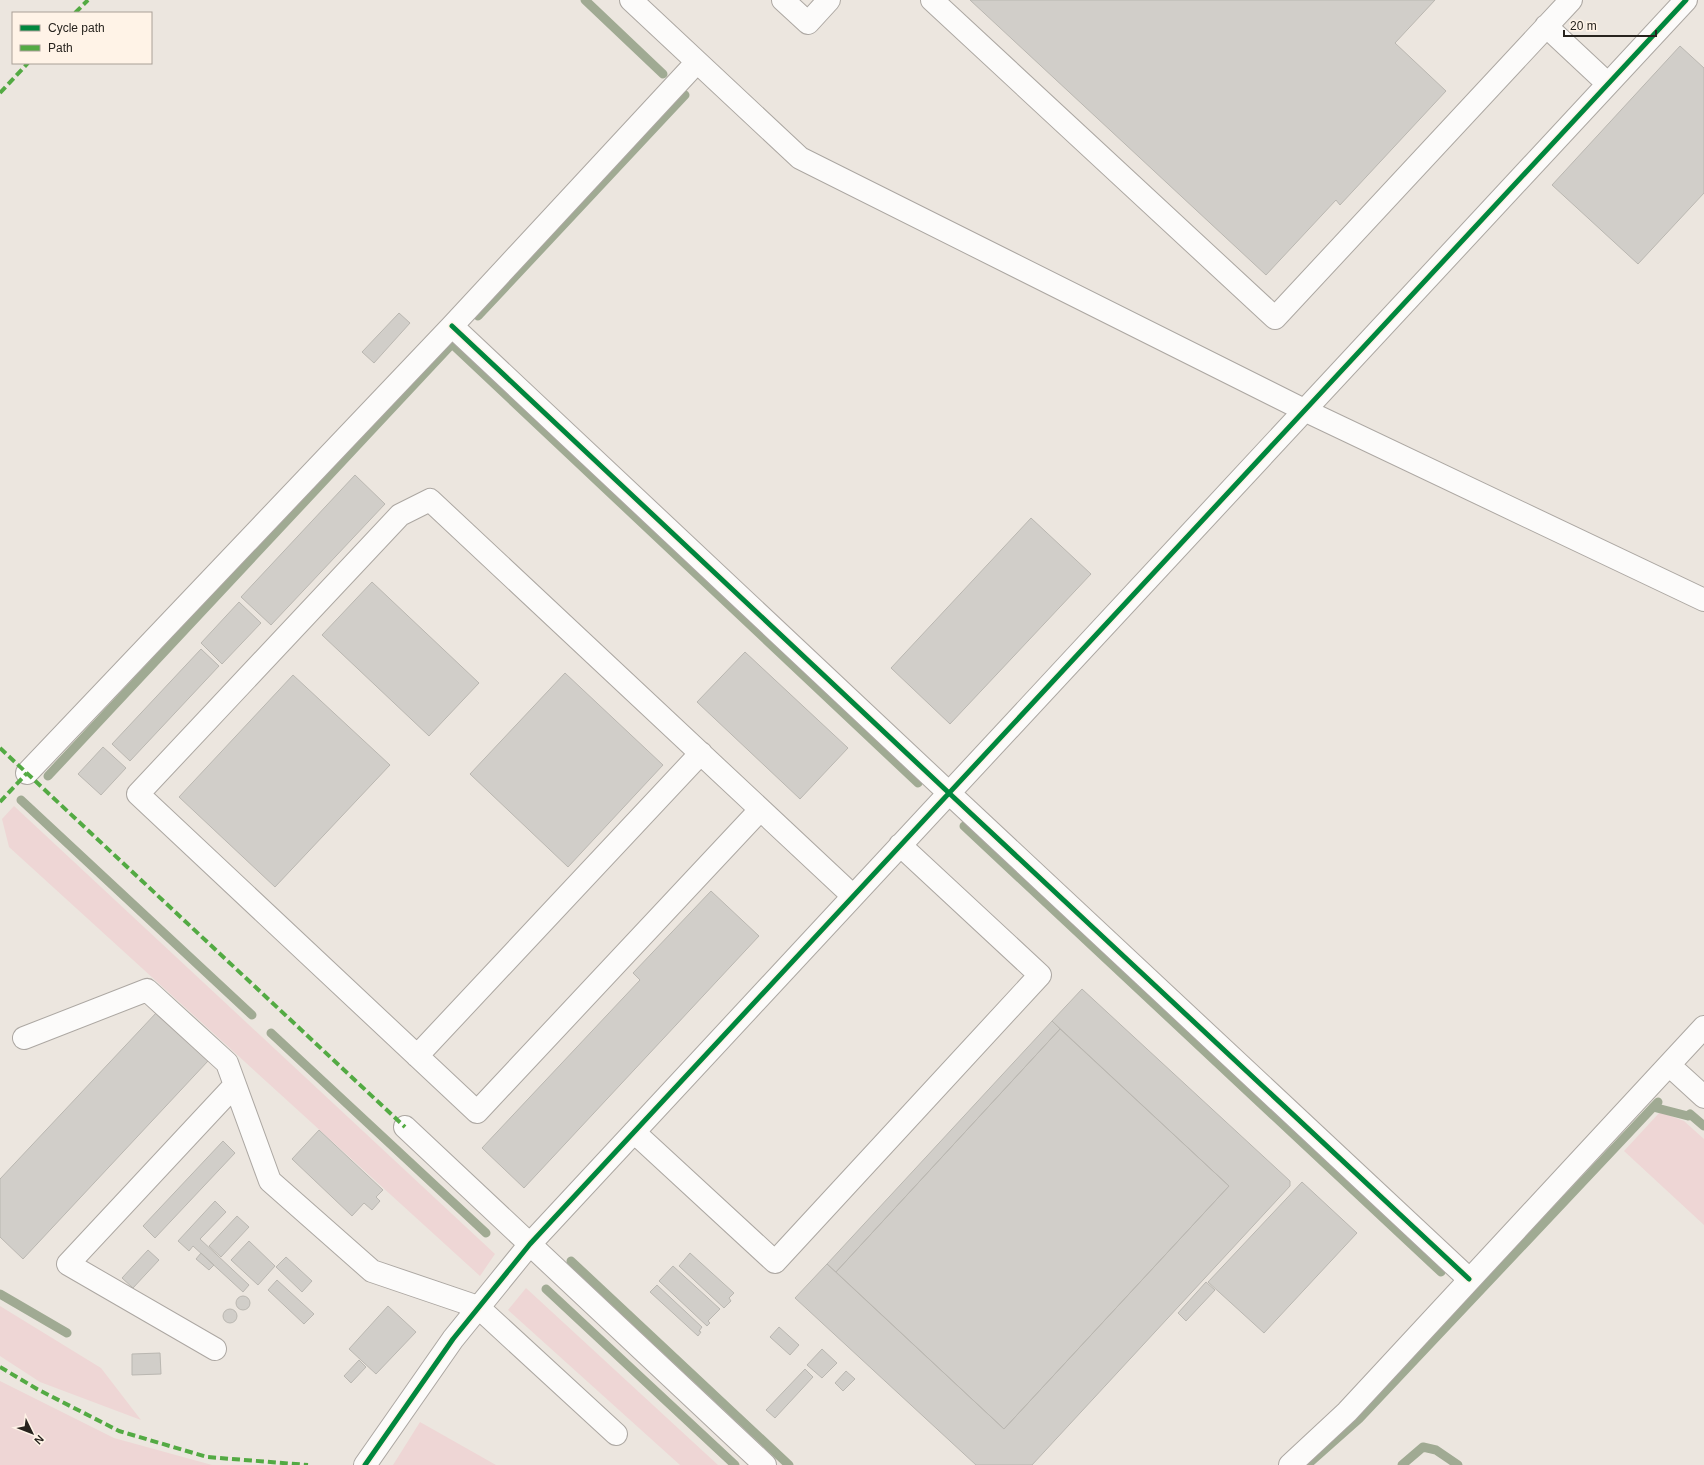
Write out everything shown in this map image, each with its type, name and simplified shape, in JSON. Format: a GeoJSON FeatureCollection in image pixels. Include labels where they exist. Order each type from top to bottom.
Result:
{"type":"FeatureCollection","features":[{"type":"Feature","properties":{"kind":"street"},"geometry":{"type":"LineString","coordinates":[[631,0],[800,158],[1304,410],[1704,600]]}},
{"type":"Feature","properties":{"kind":"street"},"geometry":{"type":"LineString","coordinates":[[783,0],[808,23],[829,0]]}},
{"type":"Feature","properties":{"kind":"street"},"geometry":{"type":"LineString","coordinates":[[932,0],[1275,318],[1571,0]]}},
{"type":"Feature","properties":{"kind":"street"},"geometry":{"type":"LineString","coordinates":[[365,1465],[453,1339],[530,1244],[1686,0]]}},
{"type":"Feature","properties":{"kind":"street"},"geometry":{"type":"LineString","coordinates":[[1546,26],[1608,84]]}},
{"type":"Feature","properties":{"kind":"street"},"geometry":{"type":"LineString","coordinates":[[27,773],[452,326],[697,62]]}},
{"type":"Feature","properties":{"kind":"street"},"geometry":{"type":"LineString","coordinates":[[452,326],[948,793],[1470,1279]]}},
{"type":"Feature","properties":{"kind":"street"},"geometry":{"type":"LineString","coordinates":[[760,810],[477,1112],[138,794],[400,515],[430,500],[853,896]]}},
{"type":"Feature","properties":{"kind":"street"},"geometry":{"type":"LineString","coordinates":[[417,1056],[701,753]]}},
{"type":"Feature","properties":{"kind":"street"},"geometry":{"type":"LineString","coordinates":[[634,1132],[775,1262],[1040,975],[900,845]]}},
{"type":"Feature","properties":{"kind":"street"},"geometry":{"type":"LineString","coordinates":[[24,1038],[146,990],[227,1063],[270,1181],[372,1271],[478,1307],[616,1434]]}},
{"type":"Feature","properties":{"kind":"street"},"geometry":{"type":"LineString","coordinates":[[1290,1465],[1346,1412],[1704,1027]]}},
{"type":"Feature","properties":{"kind":"street"},"geometry":{"type":"LineString","coordinates":[[1669,1065],[1704,1097]]}},
{"type":"Feature","properties":{"kind":"street"},"geometry":{"type":"LineString","coordinates":[[215,1349],[68,1264],[235,1085]]}},
{"type":"Feature","properties":{"kind":"street"},"geometry":{"type":"LineString","coordinates":[[405,1127],[765,1465]]}},
{"type":"Feature","properties":{"kind":"shaded area"},"geometry":{"type":"Polygon","coordinates":[[[14,806],[495,1254],[480,1276],[9,847],[2,819],[14,806]]]}},
{"type":"Feature","properties":{"kind":"shaded area"},"geometry":{"type":"Polygon","coordinates":[[[1660,1112],[1684,1121],[1704,1139],[1704,1225],[1624,1151],[1660,1112]]]}},
{"type":"Feature","properties":{"kind":"shaded area"},"geometry":{"type":"Polygon","coordinates":[[[526,1288],[718,1465],[680,1465],[508,1310],[526,1288]]]}},
{"type":"Feature","properties":{"kind":"shaded area"},"geometry":{"type":"Polygon","coordinates":[[[0,1306],[101,1368],[141,1420],[40,1382],[0,1356],[0,1306]]]}},
{"type":"Feature","properties":{"kind":"shaded area"},"geometry":{"type":"Polygon","coordinates":[[[0,1381],[114,1438],[212,1465],[0,1465],[0,1381]]]}},
{"type":"Feature","properties":{"kind":"shaded area"},"geometry":{"type":"Polygon","coordinates":[[[420,1422],[496,1465],[393,1465],[420,1422]]]}},
{"type":"Feature","properties":{"kind":"building"},"geometry":{"type":"Polygon","coordinates":[[[970,0],[1435,0],[1395,43],[1446,91],[1340,205],[1336,200],[1266,275],[970,0]]]}},
{"type":"Feature","properties":{"kind":"building"},"geometry":{"type":"Polygon","coordinates":[[[1680,46],[1704,68],[1704,193],[1638,264],[1552,185],[1680,46]]]}},
{"type":"Feature","properties":{"kind":"building"},"geometry":{"type":"Polygon","coordinates":[[[399,313],[410,323],[374,363],[362,352],[399,313]]]}},
{"type":"Feature","properties":{"kind":"building"},"geometry":{"type":"Polygon","coordinates":[[[355,475],[385,504],[271,625],[241,597],[355,475]]]}},
{"type":"Feature","properties":{"kind":"building"},"geometry":{"type":"Polygon","coordinates":[[[1031,518],[1091,574],[950,724],[891,668],[1031,518]]]}},
{"type":"Feature","properties":{"kind":"building"},"geometry":{"type":"Polygon","coordinates":[[[372,582],[479,683],[429,736],[322,635],[372,582]]]}},
{"type":"Feature","properties":{"kind":"building"},"geometry":{"type":"Polygon","coordinates":[[[239,602],[261,623],[222,664],[201,643],[239,602]]]}},
{"type":"Feature","properties":{"kind":"building"},"geometry":{"type":"Polygon","coordinates":[[[201,649],[219,666],[130,761],[112,744],[201,649]]]}},
{"type":"Feature","properties":{"kind":"building"},"geometry":{"type":"Polygon","coordinates":[[[745,652],[848,748],[800,799],[697,702],[745,652]]]}},
{"type":"Feature","properties":{"kind":"building"},"geometry":{"type":"Polygon","coordinates":[[[565,673],[663,765],[568,867],[470,774],[565,673]]]}},
{"type":"Feature","properties":{"kind":"building"},"geometry":{"type":"Polygon","coordinates":[[[293,675],[390,765],[275,887],[179,797],[293,675]]]}},
{"type":"Feature","properties":{"kind":"building"},"geometry":{"type":"Polygon","coordinates":[[[103,747],[126,768],[101,795],[78,774],[103,747]]]}},
{"type":"Feature","properties":{"kind":"building"},"geometry":{"type":"Polygon","coordinates":[[[711,891],[759,936],[524,1188],[482,1148],[640,980],[633,973],[711,891]]]}},
{"type":"Feature","properties":{"kind":"building"},"geometry":{"type":"Polygon","coordinates":[[[1082,989],[1290,1181],[1290,1186],[1032,1465],[976,1465],[795,1298],[827,1264],[1004,1429],[1229,1186],[1052,1021],[1082,989]]]}},
{"type":"Feature","properties":{"kind":"building"},"geometry":{"type":"Polygon","coordinates":[[[157,1012],[208,1061],[23,1259],[0,1237],[0,1179],[157,1012]]]}},
{"type":"Feature","properties":{"kind":"building"},"geometry":{"type":"Polygon","coordinates":[[[1052,1021],[1060,1029],[836,1272],[827,1264],[1052,1021]]]}},
{"type":"Feature","properties":{"kind":"building"},"geometry":{"type":"Polygon","coordinates":[[[1060,1029],[1229,1186],[1004,1429],[836,1272],[1060,1029]]]}},
{"type":"Feature","properties":{"kind":"building"},"geometry":{"type":"Polygon","coordinates":[[[319,1130],[383,1190],[376,1197],[380,1201],[372,1210],[364,1203],[352,1216],[292,1159],[319,1130]]]}},
{"type":"Feature","properties":{"kind":"building"},"geometry":{"type":"Polygon","coordinates":[[[223,1141],[235,1153],[155,1238],[143,1226],[223,1141]]]}},
{"type":"Feature","properties":{"kind":"building"},"geometry":{"type":"Polygon","coordinates":[[[1302,1182],[1357,1233],[1264,1333],[1208,1282],[1302,1182]]]}},
{"type":"Feature","properties":{"kind":"building"},"geometry":{"type":"Polygon","coordinates":[[[215,1201],[226,1212],[200,1239],[249,1285],[243,1292],[193,1246],[189,1251],[178,1241],[215,1201]]]}},
{"type":"Feature","properties":{"kind":"building"},"geometry":{"type":"Polygon","coordinates":[[[237,1216],[249,1227],[221,1257],[209,1246],[237,1216]]]}},
{"type":"Feature","properties":{"kind":"building"},"geometry":{"type":"Polygon","coordinates":[[[249,1241],[275,1266],[258,1285],[231,1260],[249,1241]]]}},
{"type":"Feature","properties":{"kind":"building"},"geometry":{"type":"Polygon","coordinates":[[[148,1250],[159,1260],[133,1288],[122,1278],[148,1250]]]}},
{"type":"Feature","properties":{"kind":"building"},"geometry":{"type":"Polygon","coordinates":[[[201,1253],[214,1265],[209,1270],[196,1259],[201,1253]]]}},
{"type":"Feature","properties":{"kind":"building"},"geometry":{"type":"Polygon","coordinates":[[[690,1253],[734,1293],[729,1298],[731,1301],[724,1308],[679,1266],[690,1253]]]}},
{"type":"Feature","properties":{"kind":"building"},"geometry":{"type":"Polygon","coordinates":[[[286,1257],[312,1281],[302,1292],[276,1267],[286,1257]]]}},
{"type":"Feature","properties":{"kind":"building"},"geometry":{"type":"Polygon","coordinates":[[[673,1266],[720,1309],[708,1321],[710,1323],[707,1326],[659,1281],[673,1266]]]}},
{"type":"Feature","properties":{"kind":"building"},"geometry":{"type":"Polygon","coordinates":[[[277,1280],[314,1314],[304,1324],[268,1290],[277,1280]]]}},
{"type":"Feature","properties":{"kind":"building"},"geometry":{"type":"Polygon","coordinates":[[[1206,1282],[1215,1290],[1186,1321],[1178,1313],[1206,1282]]]}},
{"type":"Feature","properties":{"kind":"building"},"geometry":{"type":"Polygon","coordinates":[[[657,1285],[702,1327],[698,1336],[650,1292],[657,1285]]]}},
{"type":"Feature","properties":{"kind":"building"},"geometry":{"type":"Polygon","coordinates":[[[240,1296],[246,1296],[250,1300],[250,1306],[246,1310],[240,1310],[236,1306],[236,1300],[240,1296]]]}},
{"type":"Feature","properties":{"kind":"building"},"geometry":{"type":"Polygon","coordinates":[[[388,1306],[416,1332],[376,1374],[349,1349],[388,1306]]]}},
{"type":"Feature","properties":{"kind":"building"},"geometry":{"type":"Polygon","coordinates":[[[227,1309],[233,1309],[237,1313],[237,1319],[233,1323],[227,1323],[223,1319],[223,1313],[227,1309]]]}},
{"type":"Feature","properties":{"kind":"building"},"geometry":{"type":"Polygon","coordinates":[[[779,1327],[799,1345],[790,1355],[770,1337],[779,1327]]]}},
{"type":"Feature","properties":{"kind":"building"},"geometry":{"type":"Polygon","coordinates":[[[822,1349],[837,1363],[822,1378],[807,1365],[822,1349]]]}},
{"type":"Feature","properties":{"kind":"building"},"geometry":{"type":"Polygon","coordinates":[[[160,1353],[161,1374],[132,1375],[132,1354],[160,1353]]]}},
{"type":"Feature","properties":{"kind":"building"},"geometry":{"type":"Polygon","coordinates":[[[359,1360],[366,1367],[351,1383],[344,1376],[359,1360]]]}},
{"type":"Feature","properties":{"kind":"building"},"geometry":{"type":"Polygon","coordinates":[[[805,1369],[813,1377],[775,1418],[766,1410],[805,1369]]]}},
{"type":"Feature","properties":{"kind":"building"},"geometry":{"type":"Polygon","coordinates":[[[846,1371],[855,1379],[843,1391],[835,1383],[846,1371]]]}},
{"type":"Feature","properties":{"kind":"waterway"},"geometry":{"type":"LineString","coordinates":[[585,0],[663,74]]}},
{"type":"Feature","properties":{"kind":"waterway"},"geometry":{"type":"LineString","coordinates":[[478,316],[685,95]]}},
{"type":"Feature","properties":{"kind":"waterway"},"geometry":{"type":"LineString","coordinates":[[48,776],[453,343]]}},
{"type":"Feature","properties":{"kind":"waterway"},"geometry":{"type":"LineString","coordinates":[[452,344],[918,783]]}},
{"type":"Feature","properties":{"kind":"waterway"},"geometry":{"type":"LineString","coordinates":[[21,800],[252,1015]]}},
{"type":"Feature","properties":{"kind":"waterway"},"geometry":{"type":"LineString","coordinates":[[964,826],[1441,1272]]}},
{"type":"Feature","properties":{"kind":"waterway"},"geometry":{"type":"LineString","coordinates":[[271,1033],[486,1233]]}},
{"type":"Feature","properties":{"kind":"waterway"},"geometry":{"type":"LineString","coordinates":[[1307,1465],[1359,1419],[1658,1102]]}},
{"type":"Feature","properties":{"kind":"waterway"},"geometry":{"type":"LineString","coordinates":[[1653,1107],[1688,1116],[1690,1114],[1704,1126]]}},
{"type":"Feature","properties":{"kind":"waterway"},"geometry":{"type":"LineString","coordinates":[[571,1261],[789,1465]]}},
{"type":"Feature","properties":{"kind":"waterway"},"geometry":{"type":"LineString","coordinates":[[546,1289],[735,1465]]}},
{"type":"Feature","properties":{"kind":"waterway"},"geometry":{"type":"LineString","coordinates":[[0,1294],[67,1333]]}},
{"type":"Feature","properties":{"kind":"waterway"},"geometry":{"type":"LineString","coordinates":[[1402,1465],[1423,1447],[1436,1450],[1458,1465]]}},
{"type":"Feature","properties":{"kind":"marked path"},"geometry":{"type":"LineString","coordinates":[[76,12],[88,0]]}},
{"type":"Feature","properties":{"kind":"marked path"},"geometry":{"type":"LineString","coordinates":[[0,93],[27,64]]}},
{"type":"Feature","properties":{"kind":"marked path"},"geometry":{"type":"LineString","coordinates":[[0,748],[405,1127]]}},
{"type":"Feature","properties":{"kind":"marked path"},"geometry":{"type":"LineString","coordinates":[[0,802],[27,773]]}},
{"type":"Feature","properties":{"kind":"marked path"},"geometry":{"type":"LineString","coordinates":[[0,1367],[37,1389],[119,1431],[207,1457],[308,1465]]}},
{"type":"Feature","properties":{"kind":"cycle path"},"geometry":{"type":"LineString","coordinates":[[365,1465],[453,1339],[530,1244],[1686,0]]}},
{"type":"Feature","properties":{"kind":"cycle path"},"geometry":{"type":"LineString","coordinates":[[452,326],[1469,1279]]}}]}
